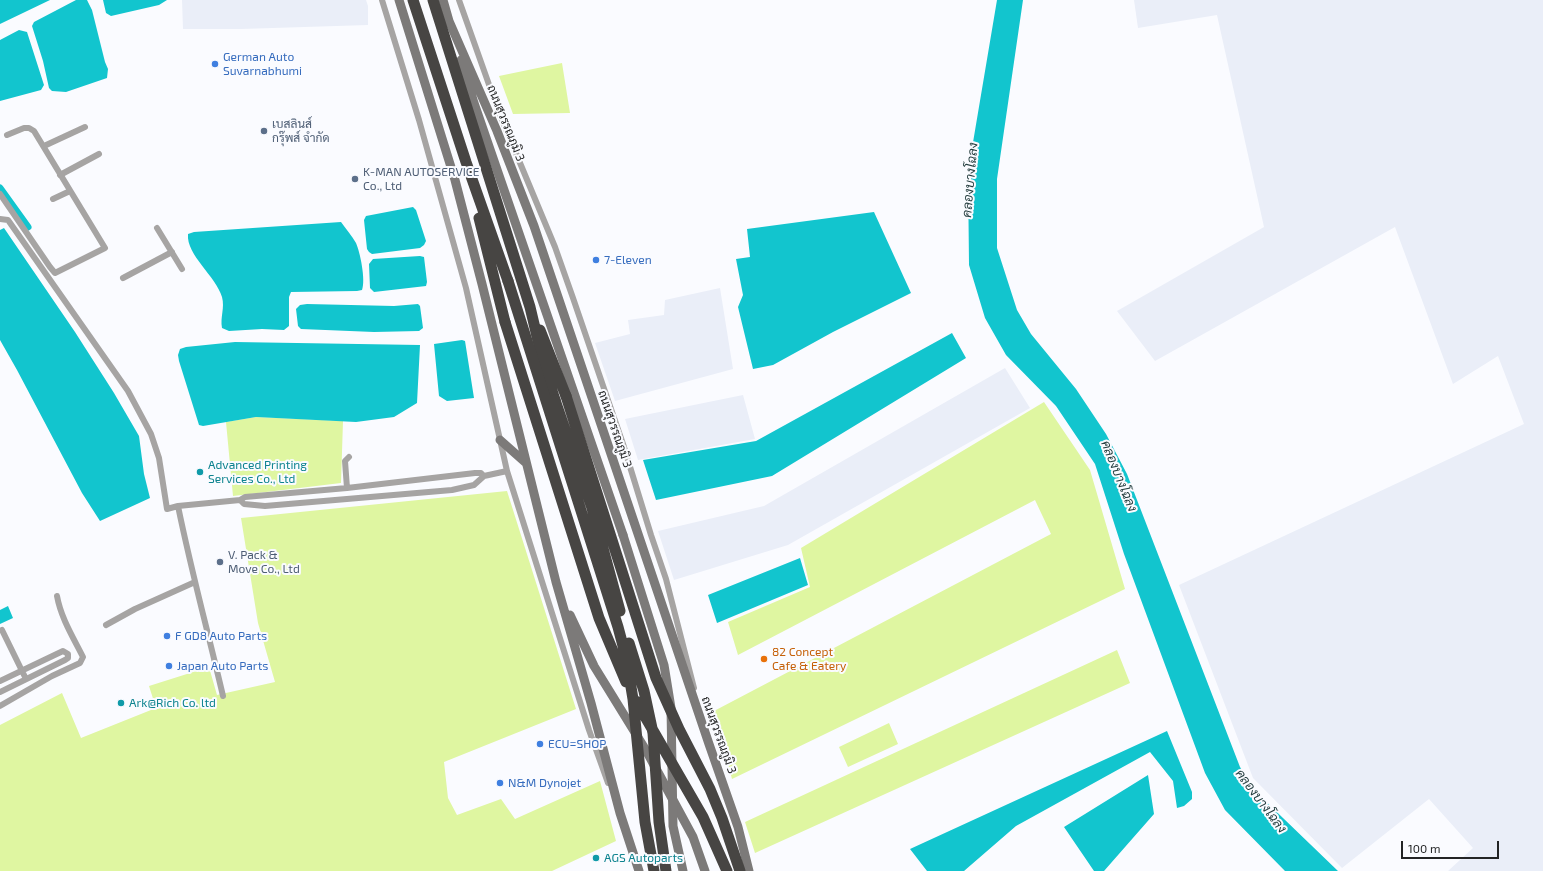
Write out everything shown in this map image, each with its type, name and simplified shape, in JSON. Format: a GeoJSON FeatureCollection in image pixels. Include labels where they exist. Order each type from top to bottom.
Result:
{"type":"FeatureCollection","features":[{"type":"Feature","properties":{"kind":"highway"},"geometry":{"type":"LineString","coordinates":[[413,0],[466,162],[508,281],[618,627],[626,657],[633,699],[645,822],[654,871]]}},
{"type":"Feature","properties":{"kind":"highway"},"geometry":{"type":"LineString","coordinates":[[433,0],[530,307],[545,371],[592,508],[644,691],[652,733],[656,774],[658,822],[666,871]]}},
{"type":"Feature","properties":{"kind":"highway"},"geometry":{"type":"LineString","coordinates":[[466,162],[505,322],[599,618],[637,704],[704,817],[728,871]]}},
{"type":"Feature","properties":{"kind":"highway"},"geometry":{"type":"LineString","coordinates":[[530,307],[551,355],[566,396],[656,678],[672,715],[710,790],[722,818],[740,871]]}},
{"type":"Feature","properties":{"kind":"main road"},"geometry":{"type":"LineString","coordinates":[[399,0],[454,180],[482,284],[556,582],[620,813],[639,871]]}},
{"type":"Feature","properties":{"kind":"main road","name":"ถนนสุวรรณภูมิ 3"},"geometry":{"type":"LineString","coordinates":[[443,0],[449,21],[497,131],[534,226],[736,820],[749,871]]}},
{"type":"Feature","properties":{"kind":"main road"},"geometry":{"type":"LineString","coordinates":[[449,21],[474,103],[623,535],[665,670],[672,722],[673,826],[683,871]]}},
{"type":"Feature","properties":{"kind":"main road"},"geometry":{"type":"LineString","coordinates":[[500,440],[526,463]]}},
{"type":"Feature","properties":{"kind":"main road"},"geometry":{"type":"LineString","coordinates":[[556,582],[594,666],[647,752],[693,836],[706,871]]}},
{"type":"Feature","properties":{"kind":"street"},"geometry":{"type":"LineString","coordinates":[[382,0],[424,135],[466,288],[507,471],[595,746],[620,813]]}},
{"type":"Feature","properties":{"kind":"street"},"geometry":{"type":"LineString","coordinates":[[459,0],[498,110],[558,254],[621,437],[666,579],[709,744]]}},
{"type":"Feature","properties":{"kind":"street"},"geometry":{"type":"LineString","coordinates":[[44,146],[86,127]]}},
{"type":"Feature","properties":{"kind":"street"},"geometry":{"type":"LineString","coordinates":[[0,194],[55,273],[105,248],[34,131],[29,128],[24,128],[6,135]]}},
{"type":"Feature","properties":{"kind":"street"},"geometry":{"type":"LineString","coordinates":[[60,175],[99,154]]}},
{"type":"Feature","properties":{"kind":"street"},"geometry":{"type":"LineString","coordinates":[[53,199],[70,191]]}},
{"type":"Feature","properties":{"kind":"street"},"geometry":{"type":"LineString","coordinates":[[0,219],[8,220],[128,391],[152,434],[159,458],[167,509],[178,506],[240,500],[245,497],[347,488],[475,473],[480,473],[484,476]]}},
{"type":"Feature","properties":{"kind":"street"},"geometry":{"type":"LineString","coordinates":[[156,228],[182,269]]}},
{"type":"Feature","properties":{"kind":"street"},"geometry":{"type":"LineString","coordinates":[[123,278],[172,252]]}},
{"type":"Feature","properties":{"kind":"street"},"geometry":{"type":"LineString","coordinates":[[347,488],[345,459],[349,457]]}},
{"type":"Feature","properties":{"kind":"street"},"geometry":{"type":"LineString","coordinates":[[240,500],[244,504],[265,506],[452,490],[474,485],[484,476],[507,471]]}},
{"type":"Feature","properties":{"kind":"street"},"geometry":{"type":"LineString","coordinates":[[178,506],[223,696]]}},
{"type":"Feature","properties":{"kind":"street"},"geometry":{"type":"LineString","coordinates":[[106,625],[135,609],[195,582]]}},
{"type":"Feature","properties":{"kind":"street"},"geometry":{"type":"LineString","coordinates":[[0,706],[52,676],[80,663],[82,660],[83,657],[62,616],[57,596]]}},
{"type":"Feature","properties":{"kind":"street"},"geometry":{"type":"LineString","coordinates":[[2,630],[26,680]]}},
{"type":"Feature","properties":{"kind":"street"},"geometry":{"type":"LineString","coordinates":[[0,681],[63,651],[68,654],[68,658],[65,660],[0,692]]}},
{"type":"Feature","properties":{"kind":"shaded area"},"geometry":{"type":"Polygon","coordinates":[[[182,0],[366,0],[368,6],[368,25],[241,29],[183,29],[182,0]]]}},
{"type":"Feature","properties":{"kind":"shaded area"},"geometry":{"type":"Polygon","coordinates":[[[1134,0],[1543,0],[1543,871],[1448,871],[1473,848],[1429,799],[1342,868],[1253,778],[1179,585],[1524,424],[1498,356],[1453,384],[1395,227],[1155,361],[1117,311],[1264,227],[1217,15],[1138,28],[1134,0]]]}},
{"type":"Feature","properties":{"kind":"shaded area"},"geometry":{"type":"Polygon","coordinates":[[[720,288],[733,369],[615,401],[595,343],[630,334],[628,320],[664,315],[665,300],[720,288]]]}},
{"type":"Feature","properties":{"kind":"shaded area"},"geometry":{"type":"Polygon","coordinates":[[[1005,368],[1030,408],[788,545],[674,580],[658,531],[764,506],[1005,368]]]}},
{"type":"Feature","properties":{"kind":"shaded area"},"geometry":{"type":"Polygon","coordinates":[[[743,395],[755,439],[638,460],[625,419],[743,395]]]}},
{"type":"Feature","properties":{"kind":"green space"},"geometry":{"type":"Polygon","coordinates":[[[562,63],[570,113],[513,114],[499,76],[562,63]]]}},
{"type":"Feature","properties":{"kind":"green space"},"geometry":{"type":"Polygon","coordinates":[[[1044,402],[1090,470],[1125,589],[732,779],[714,711],[1051,534],[1035,500],[738,655],[728,622],[810,587],[801,548],[1044,402]]]}},
{"type":"Feature","properties":{"kind":"green space"},"geometry":{"type":"Polygon","coordinates":[[[256,417],[343,421],[341,483],[233,496],[226,422],[256,417]]]}},
{"type":"Feature","properties":{"kind":"green space"},"geometry":{"type":"Polygon","coordinates":[[[507,491],[576,709],[444,762],[448,798],[457,815],[501,799],[515,819],[600,781],[616,841],[552,871],[0,871],[0,725],[62,693],[81,738],[156,708],[149,686],[209,667],[217,695],[275,682],[258,623],[241,518],[507,491]]]}},
{"type":"Feature","properties":{"kind":"green space"},"geometry":{"type":"Polygon","coordinates":[[[1117,650],[1130,683],[755,853],[745,822],[1117,650]]]}},
{"type":"Feature","properties":{"kind":"green space"},"geometry":{"type":"Polygon","coordinates":[[[889,723],[898,744],[848,767],[839,747],[889,723]]]}},
{"type":"Feature","properties":{"kind":"water"},"geometry":{"type":"Polygon","coordinates":[[[0,0],[50,0],[0,24],[0,0]]]}},
{"type":"Feature","properties":{"kind":"water"},"geometry":{"type":"Polygon","coordinates":[[[76,0],[87,0],[92,10],[108,69],[107,78],[66,92],[52,91],[49,88],[43,61],[32,26],[34,22],[76,0]]]}},
{"type":"Feature","properties":{"kind":"water"},"geometry":{"type":"Polygon","coordinates":[[[103,0],[167,0],[159,5],[111,16],[106,13],[103,0]]]}},
{"type":"Feature","properties":{"kind":"water","name":"คลองบางโฉลง"},"geometry":{"type":"Polygon","coordinates":[[[997,0],[1023,0],[997,179],[997,248],[1017,310],[1031,334],[1076,389],[1106,434],[1127,474],[1240,767],[1256,792],[1338,871],[1285,871],[1225,810],[1205,773],[1124,554],[1095,464],[1056,406],[1006,355],[985,318],[969,265],[968,172],[997,0]]]}},
{"type":"Feature","properties":{"kind":"water"},"geometry":{"type":"Polygon","coordinates":[[[19,30],[27,32],[44,85],[41,90],[0,101],[0,40],[19,30]]]}},
{"type":"Feature","properties":{"kind":"water"},"geometry":{"type":"Polygon","coordinates":[[[413,207],[416,210],[426,241],[424,245],[420,248],[372,254],[369,252],[367,249],[364,220],[366,216],[413,207]]]}},
{"type":"Feature","properties":{"kind":"water"},"geometry":{"type":"Polygon","coordinates":[[[874,212],[911,293],[833,332],[773,365],[753,369],[738,307],[743,295],[736,259],[750,257],[747,229],[874,212]]]}},
{"type":"Feature","properties":{"kind":"water"},"geometry":{"type":"Polygon","coordinates":[[[341,222],[358,247],[363,273],[362,290],[291,292],[289,297],[289,326],[284,330],[262,329],[229,331],[222,328],[222,297],[214,281],[196,258],[189,242],[188,234],[194,232],[341,222]]]}},
{"type":"Feature","properties":{"kind":"water"},"geometry":{"type":"Polygon","coordinates":[[[4,228],[75,332],[114,393],[139,436],[144,474],[150,498],[100,521],[82,493],[0,340],[0,230],[4,228]]]}},
{"type":"Feature","properties":{"kind":"water"},"geometry":{"type":"Polygon","coordinates":[[[424,257],[427,282],[426,286],[374,292],[370,288],[369,264],[373,259],[424,257]]]}},
{"type":"Feature","properties":{"kind":"water"},"geometry":{"type":"Polygon","coordinates":[[[418,304],[420,306],[423,328],[419,331],[374,332],[301,329],[298,326],[296,309],[300,305],[394,306],[418,304]]]}},
{"type":"Feature","properties":{"kind":"water"},"geometry":{"type":"Polygon","coordinates":[[[952,333],[966,358],[772,476],[656,500],[643,460],[756,441],[952,333]]]}},
{"type":"Feature","properties":{"kind":"water"},"geometry":{"type":"Polygon","coordinates":[[[462,340],[465,341],[474,398],[447,401],[439,396],[434,344],[462,340]]]}},
{"type":"Feature","properties":{"kind":"water"},"geometry":{"type":"Polygon","coordinates":[[[235,342],[420,345],[417,403],[394,417],[356,422],[256,417],[203,426],[199,425],[179,361],[178,355],[180,349],[186,347],[235,342]]]}},
{"type":"Feature","properties":{"kind":"water"},"geometry":{"type":"Polygon","coordinates":[[[800,558],[808,585],[717,623],[708,595],[800,558]]]}},
{"type":"Feature","properties":{"kind":"water"},"geometry":{"type":"Polygon","coordinates":[[[8,606],[13,618],[0,624],[0,610],[8,606]]]}},
{"type":"Feature","properties":{"kind":"water"},"geometry":{"type":"Polygon","coordinates":[[[1167,731],[1192,792],[1192,799],[1184,806],[1177,808],[1173,781],[1150,752],[1016,826],[964,871],[927,871],[910,849],[1167,731]]]}},
{"type":"Feature","properties":{"kind":"water"},"geometry":{"type":"Polygon","coordinates":[[[1148,775],[1154,814],[1104,871],[1094,871],[1064,827],[1148,775]]]}},
{"type":"Feature","properties":{"kind":"waterway"},"geometry":{"type":"LineString","coordinates":[[0,188],[28,227]]}},
{"type":"Feature","properties":{"kind":"place","name":"German Auto Suvarnabhumi"},"geometry":{"type":"Point","coordinates":[215,64]}},
{"type":"Feature","properties":{"kind":"place","name":"เบสลินส์ กรุ๊พส์ จำกัด"},"geometry":{"type":"Point","coordinates":[264,131]}},
{"type":"Feature","properties":{"kind":"place","name":"K-MAN AUTOSERVICE Co., Ltd"},"geometry":{"type":"Point","coordinates":[355,179]}},
{"type":"Feature","properties":{"kind":"place","name":"7-Eleven"},"geometry":{"type":"Point","coordinates":[596,260]}},
{"type":"Feature","properties":{"kind":"place","name":"Advanced Printing Services Co., Ltd"},"geometry":{"type":"Point","coordinates":[200,472]}},
{"type":"Feature","properties":{"kind":"place","name":"V. Pack & Move Co., Ltd"},"geometry":{"type":"Point","coordinates":[220,562]}},
{"type":"Feature","properties":{"kind":"place","name":"F GD8 Auto Parts"},"geometry":{"type":"Point","coordinates":[167,636]}},
{"type":"Feature","properties":{"kind":"place","name":"82 Concept Cafe & Eatery"},"geometry":{"type":"Point","coordinates":[764,659]}},
{"type":"Feature","properties":{"kind":"place","name":"Japan Auto Parts"},"geometry":{"type":"Point","coordinates":[169,666]}},
{"type":"Feature","properties":{"kind":"place","name":"Ark@Rich Co. ltd"},"geometry":{"type":"Point","coordinates":[121,703]}},
{"type":"Feature","properties":{"kind":"place","name":"ECU=SHOP"},"geometry":{"type":"Point","coordinates":[540,744]}},
{"type":"Feature","properties":{"kind":"place","name":"N&M Dynojet"},"geometry":{"type":"Point","coordinates":[500,783]}},
{"type":"Feature","properties":{"kind":"place","name":"AGS Autoparts"},"geometry":{"type":"Point","coordinates":[596,858]}}]}
